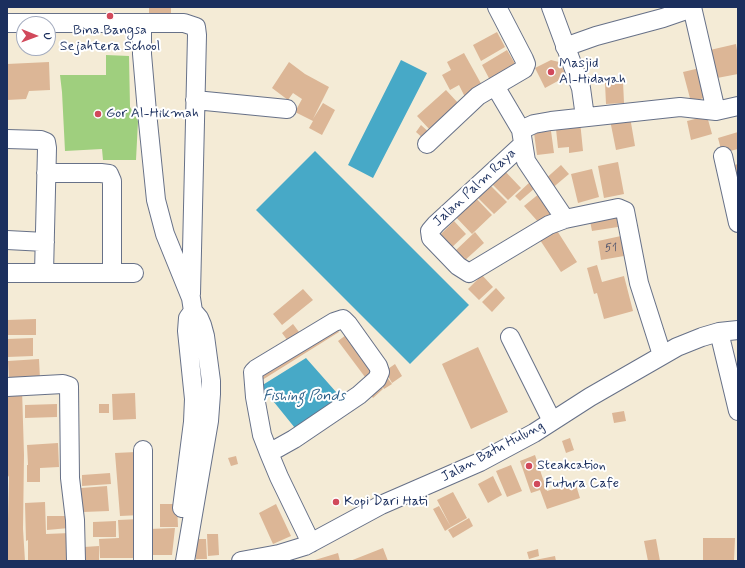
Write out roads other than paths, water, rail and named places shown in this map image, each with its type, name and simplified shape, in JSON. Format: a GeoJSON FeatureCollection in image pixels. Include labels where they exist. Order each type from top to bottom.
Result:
{"type":"FeatureCollection","features":[{"type":"Feature","properties":{"kind":"street"},"geometry":{"type":"LineString","coordinates":[[426,144],[478,96],[524,69],[526,64],[524,59],[498,7]]}},
{"type":"Feature","properties":{"kind":"street"},"geometry":{"type":"LineString","coordinates":[[551,7],[581,88],[585,117]]}},
{"type":"Feature","properties":{"kind":"street"},"geometry":{"type":"LineString","coordinates":[[565,47],[596,36],[692,8],[716,111]]}},
{"type":"Feature","properties":{"kind":"street"},"geometry":{"type":"LineString","coordinates":[[7,24],[184,23],[196,27],[193,279],[192,305],[188,318],[187,331],[194,399],[193,422],[175,561]]}},
{"type":"Feature","properties":{"kind":"street"},"geometry":{"type":"LineString","coordinates":[[142,24],[142,54],[156,200],[166,234],[205,336],[209,365],[211,394],[209,421],[184,561]]}},
{"type":"Feature","properties":{"kind":"street","name":"Jalan Palm Raya"},"geometry":{"type":"LineString","coordinates":[[495,86],[522,137],[526,161],[565,219]]}},
{"type":"Feature","properties":{"kind":"street"},"geometry":{"type":"LineString","coordinates":[[195,100],[287,109]]}},
{"type":"Feature","properties":{"kind":"street","name":"Jalan Palm Raya"},"geometry":{"type":"LineString","coordinates":[[662,355],[639,283],[625,211],[618,208],[565,219],[549,225],[468,273],[458,266],[431,238],[430,231],[534,124],[680,107],[716,111],[738,106]]}},
{"type":"Feature","properties":{"kind":"street"},"geometry":{"type":"LineString","coordinates":[[7,139],[41,140],[46,142],[44,273]]}},
{"type":"Feature","properties":{"kind":"street"},"geometry":{"type":"LineString","coordinates":[[723,156],[738,223]]}},
{"type":"Feature","properties":{"kind":"street"},"geometry":{"type":"LineString","coordinates":[[46,172],[109,174],[112,181],[112,273]]}},
{"type":"Feature","properties":{"kind":"street"},"geometry":{"type":"LineString","coordinates":[[7,240],[45,242]]}},
{"type":"Feature","properties":{"kind":"street"},"geometry":{"type":"LineString","coordinates":[[7,273],[134,273]]}},
{"type":"Feature","properties":{"kind":"street"},"geometry":{"type":"LineString","coordinates":[[269,453],[294,439],[352,399],[377,379],[380,372],[378,366],[348,324],[343,320],[334,322],[256,369],[254,372],[255,397],[262,435],[269,453],[279,477],[311,542]]}},
{"type":"Feature","properties":{"kind":"street","name":"Jalan Batu Hulung"},"geometry":{"type":"LineString","coordinates":[[241,561],[280,557],[381,505],[480,462],[534,433],[662,355],[687,343],[719,332],[738,330]]}},
{"type":"Feature","properties":{"kind":"street"},"geometry":{"type":"LineString","coordinates":[[719,332],[738,411]]}},
{"type":"Feature","properties":{"kind":"street"},"geometry":{"type":"LineString","coordinates":[[510,337],[552,421]]}},
{"type":"Feature","properties":{"kind":"street"},"geometry":{"type":"LineString","coordinates":[[7,387],[63,384],[69,386],[70,478],[75,520],[76,561]]}},
{"type":"Feature","properties":{"kind":"street"},"geometry":{"type":"LineString","coordinates":[[143,450],[143,561]]}},
{"type":"Feature","properties":{"kind":"water"},"geometry":{"type":"Polygon","coordinates":[[[401,60],[427,73],[373,178],[348,165],[401,60]]]}},
{"type":"Feature","properties":{"kind":"water"},"geometry":{"type":"Polygon","coordinates":[[[315,151],[469,305],[410,364],[256,210],[315,151]]]}},
{"type":"Feature","properties":{"kind":"water","name":"Fishing Ponds"},"geometry":{"type":"Polygon","coordinates":[[[306,358],[344,401],[299,433],[261,386],[306,358]]]}},
{"type":"Feature","properties":{"kind":"place","name":"Bina Bangsa Sejahtera School"},"geometry":{"type":"Point","coordinates":[110,16]}},
{"type":"Feature","properties":{"kind":"place","name":"Masjid Al-Hidayah"},"geometry":{"type":"Point","coordinates":[551,72]}},
{"type":"Feature","properties":{"kind":"place","name":"Gor Al-Hikmah"},"geometry":{"type":"Point","coordinates":[98,114]}},
{"type":"Feature","properties":{"kind":"place","name":"Steakcation"},"geometry":{"type":"Point","coordinates":[529,466]}},
{"type":"Feature","properties":{"kind":"place","name":"Futura Cafe"},"geometry":{"type":"Point","coordinates":[537,484]}},
{"type":"Feature","properties":{"kind":"place","name":"Kopi Dari Hati"},"geometry":{"type":"Point","coordinates":[336,502]}}]}
